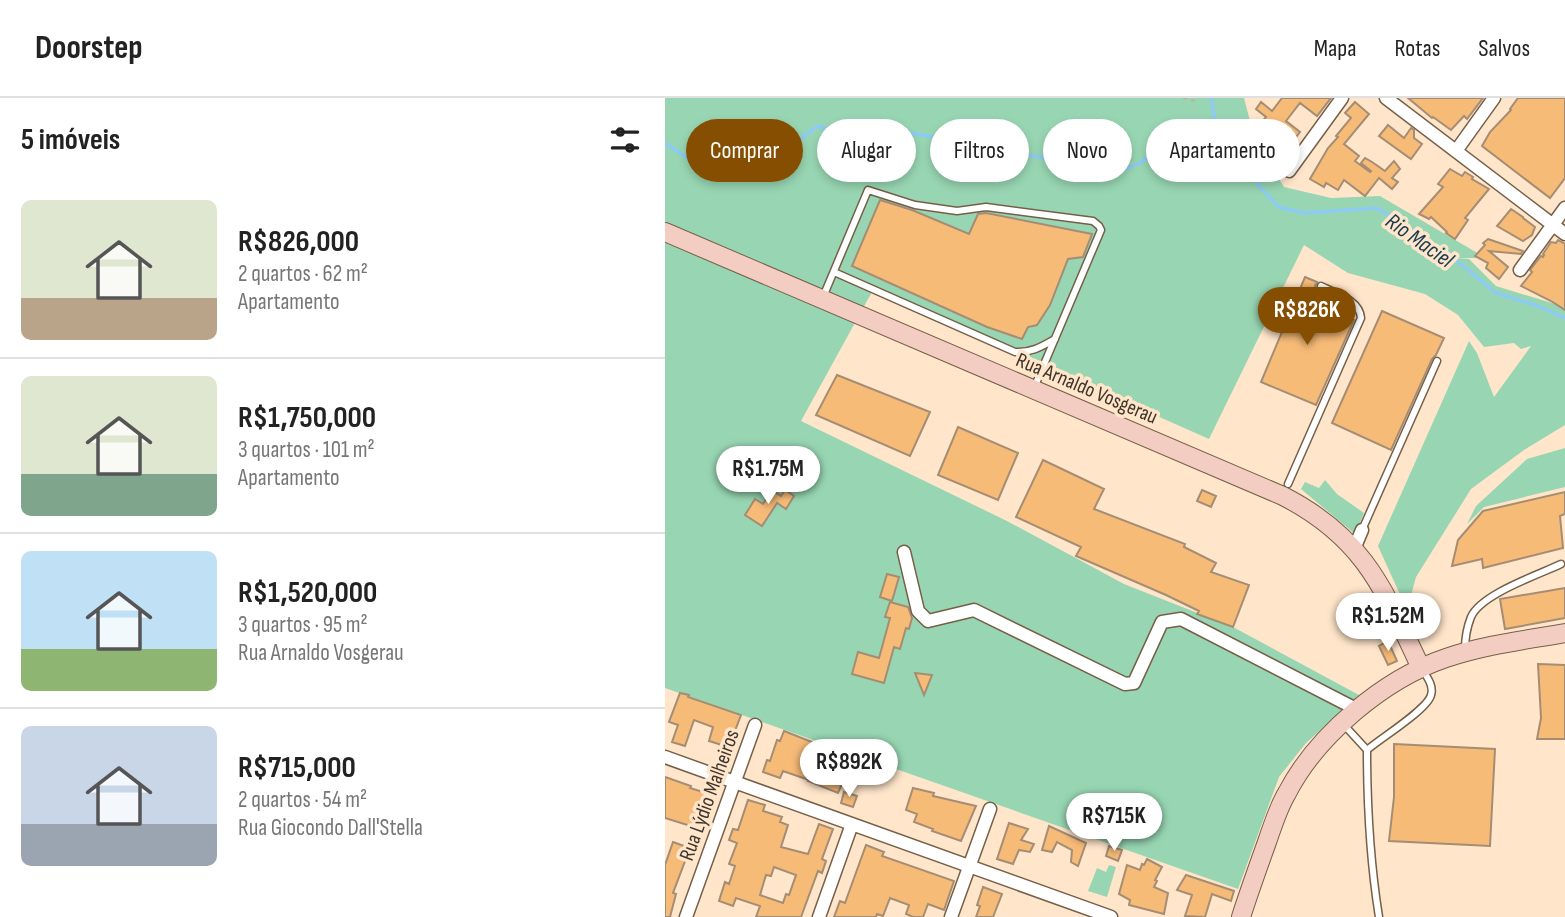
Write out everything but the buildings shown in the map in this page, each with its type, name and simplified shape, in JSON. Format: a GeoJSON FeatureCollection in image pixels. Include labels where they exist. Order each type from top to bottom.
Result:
{"type":"FeatureCollection","features":[{"type":"Feature","properties":{"kind":"street"},"geometry":{"type":"LineString","coordinates":[[1300,156],[1342,98]]}},
{"type":"Feature","properties":{"kind":"street"},"geometry":{"type":"LineString","coordinates":[[1386,98],[1565,234]]}},
{"type":"Feature","properties":{"kind":"street"},"geometry":{"type":"LineString","coordinates":[[1455,151],[1494,98]]}},
{"type":"Feature","properties":{"kind":"street"},"geometry":{"type":"LineString","coordinates":[[1520,270],[1565,208]]}},
{"type":"Feature","properties":{"kind":"street","name":"Rua Arnaldo Vosgerau"},"geometry":{"type":"LineString","coordinates":[[665,232],[1034,389],[1286,490],[1354,549],[1372,572],[1387,596],[1422,668]]}},
{"type":"Feature","properties":{"kind":"street"},"geometry":{"type":"LineString","coordinates":[[1354,549],[1363,530]]}},
{"type":"Feature","properties":{"kind":"street"},"geometry":{"type":"LineString","coordinates":[[904,552],[918,611],[928,621],[974,610],[1125,684],[1134,683],[1162,622],[1181,620],[1358,710]]}},
{"type":"Feature","properties":{"kind":"street"},"geometry":{"type":"LineString","coordinates":[[1241,917],[1285,795],[1311,756],[1343,723],[1377,695],[1422,668],[1465,652],[1565,633]]}},
{"type":"Feature","properties":{"kind":"street","name":"Rua Lýdio Malheiros"},"geometry":{"type":"LineString","coordinates":[[686,917],[755,725]]}},
{"type":"Feature","properties":{"kind":"street"},"geometry":{"type":"LineString","coordinates":[[665,757],[969,866],[1086,913],[1111,917]]}},
{"type":"Feature","properties":{"kind":"street"},"geometry":{"type":"LineString","coordinates":[[951,917],[990,809]]}},
{"type":"Feature","properties":{"kind":"street"},"geometry":{"type":"LineString","coordinates":[[818,917],[852,824]]}},
{"type":"Feature","properties":{"kind":"lane"},"geometry":{"type":"LineString","coordinates":[[822,299],[868,190],[915,205],[957,211],[986,207],[1093,221],[1101,230],[1034,389]]}},
{"type":"Feature","properties":{"kind":"lane"},"geometry":{"type":"LineString","coordinates":[[834,272],[1015,352],[1025,353],[1055,339]]}},
{"type":"Feature","properties":{"kind":"lane"},"geometry":{"type":"LineString","coordinates":[[1286,490],[1361,318],[1355,304],[1321,286]]}},
{"type":"Feature","properties":{"kind":"lane"},"geometry":{"type":"LineString","coordinates":[[1363,530],[1437,361]]}},
{"type":"Feature","properties":{"kind":"lane"},"geometry":{"type":"LineString","coordinates":[[1465,652],[1465,639],[1472,615],[1484,601],[1561,564]]}},
{"type":"Feature","properties":{"kind":"lane"},"geometry":{"type":"LineString","coordinates":[[1367,750],[1431,699],[1430,684],[1422,668]]}},
{"type":"Feature","properties":{"kind":"lane"},"geometry":{"type":"LineString","coordinates":[[1343,723],[1367,750],[1370,846],[1379,917]]}},
{"type":"Feature","properties":{"kind":"path"},"geometry":{"type":"LineString","coordinates":[[1183,98],[1195,101]]}},
{"type":"Feature","properties":{"kind":"green space"},"geometry":{"type":"Polygon","coordinates":[[[665,98],[1244,98],[1250,119],[1146,119],[1146,182],[1281,182],[1284,187],[1331,198],[1380,196],[1486,258],[1456,258],[1469,259],[1496,286],[1565,307],[1565,425],[1524,450],[1471,489],[1416,577],[1407,610],[1378,546],[1469,341],[1477,353],[1494,397],[1531,346],[1521,349],[1514,343],[1484,347],[1458,315],[1425,294],[1348,273],[1304,245],[1209,439],[873,290],[801,421],[1007,521],[1124,584],[1233,627],[1359,695],[1306,743],[1279,777],[1238,889],[665,688],[665,98]]]}},
{"type":"Feature","properties":{"kind":"green space"},"geometry":{"type":"Polygon","coordinates":[[[1565,448],[1565,487],[1484,507],[1467,524],[1476,506],[1527,459],[1565,448]]]}},
{"type":"Feature","properties":{"kind":"green space"},"geometry":{"type":"Polygon","coordinates":[[[1325,480],[1337,494],[1364,513],[1355,534],[1301,489],[1305,482],[1319,488],[1325,480]]]}},
{"type":"Feature","properties":{"kind":"green space"},"geometry":{"type":"Polygon","coordinates":[[[1109,865],[1116,867],[1107,897],[1088,891],[1097,868],[1106,872],[1109,865]]]}},
{"type":"Feature","properties":{"kind":"waterway","name":"Rio Maciel"},"geometry":{"type":"LineString","coordinates":[[1211,98],[1217,132],[1241,155],[1258,185],[1279,207],[1304,213],[1376,208],[1395,218],[1462,265],[1496,293],[1565,318]]}},
{"type":"Feature","properties":{"kind":"waterway","name":"Rio Maciel"},"geometry":{"type":"LineString","coordinates":[[665,143],[690,160],[700,154],[724,160],[737,158],[757,143],[793,148],[818,126],[835,132],[852,124],[1119,172],[1146,158]]}}]}
